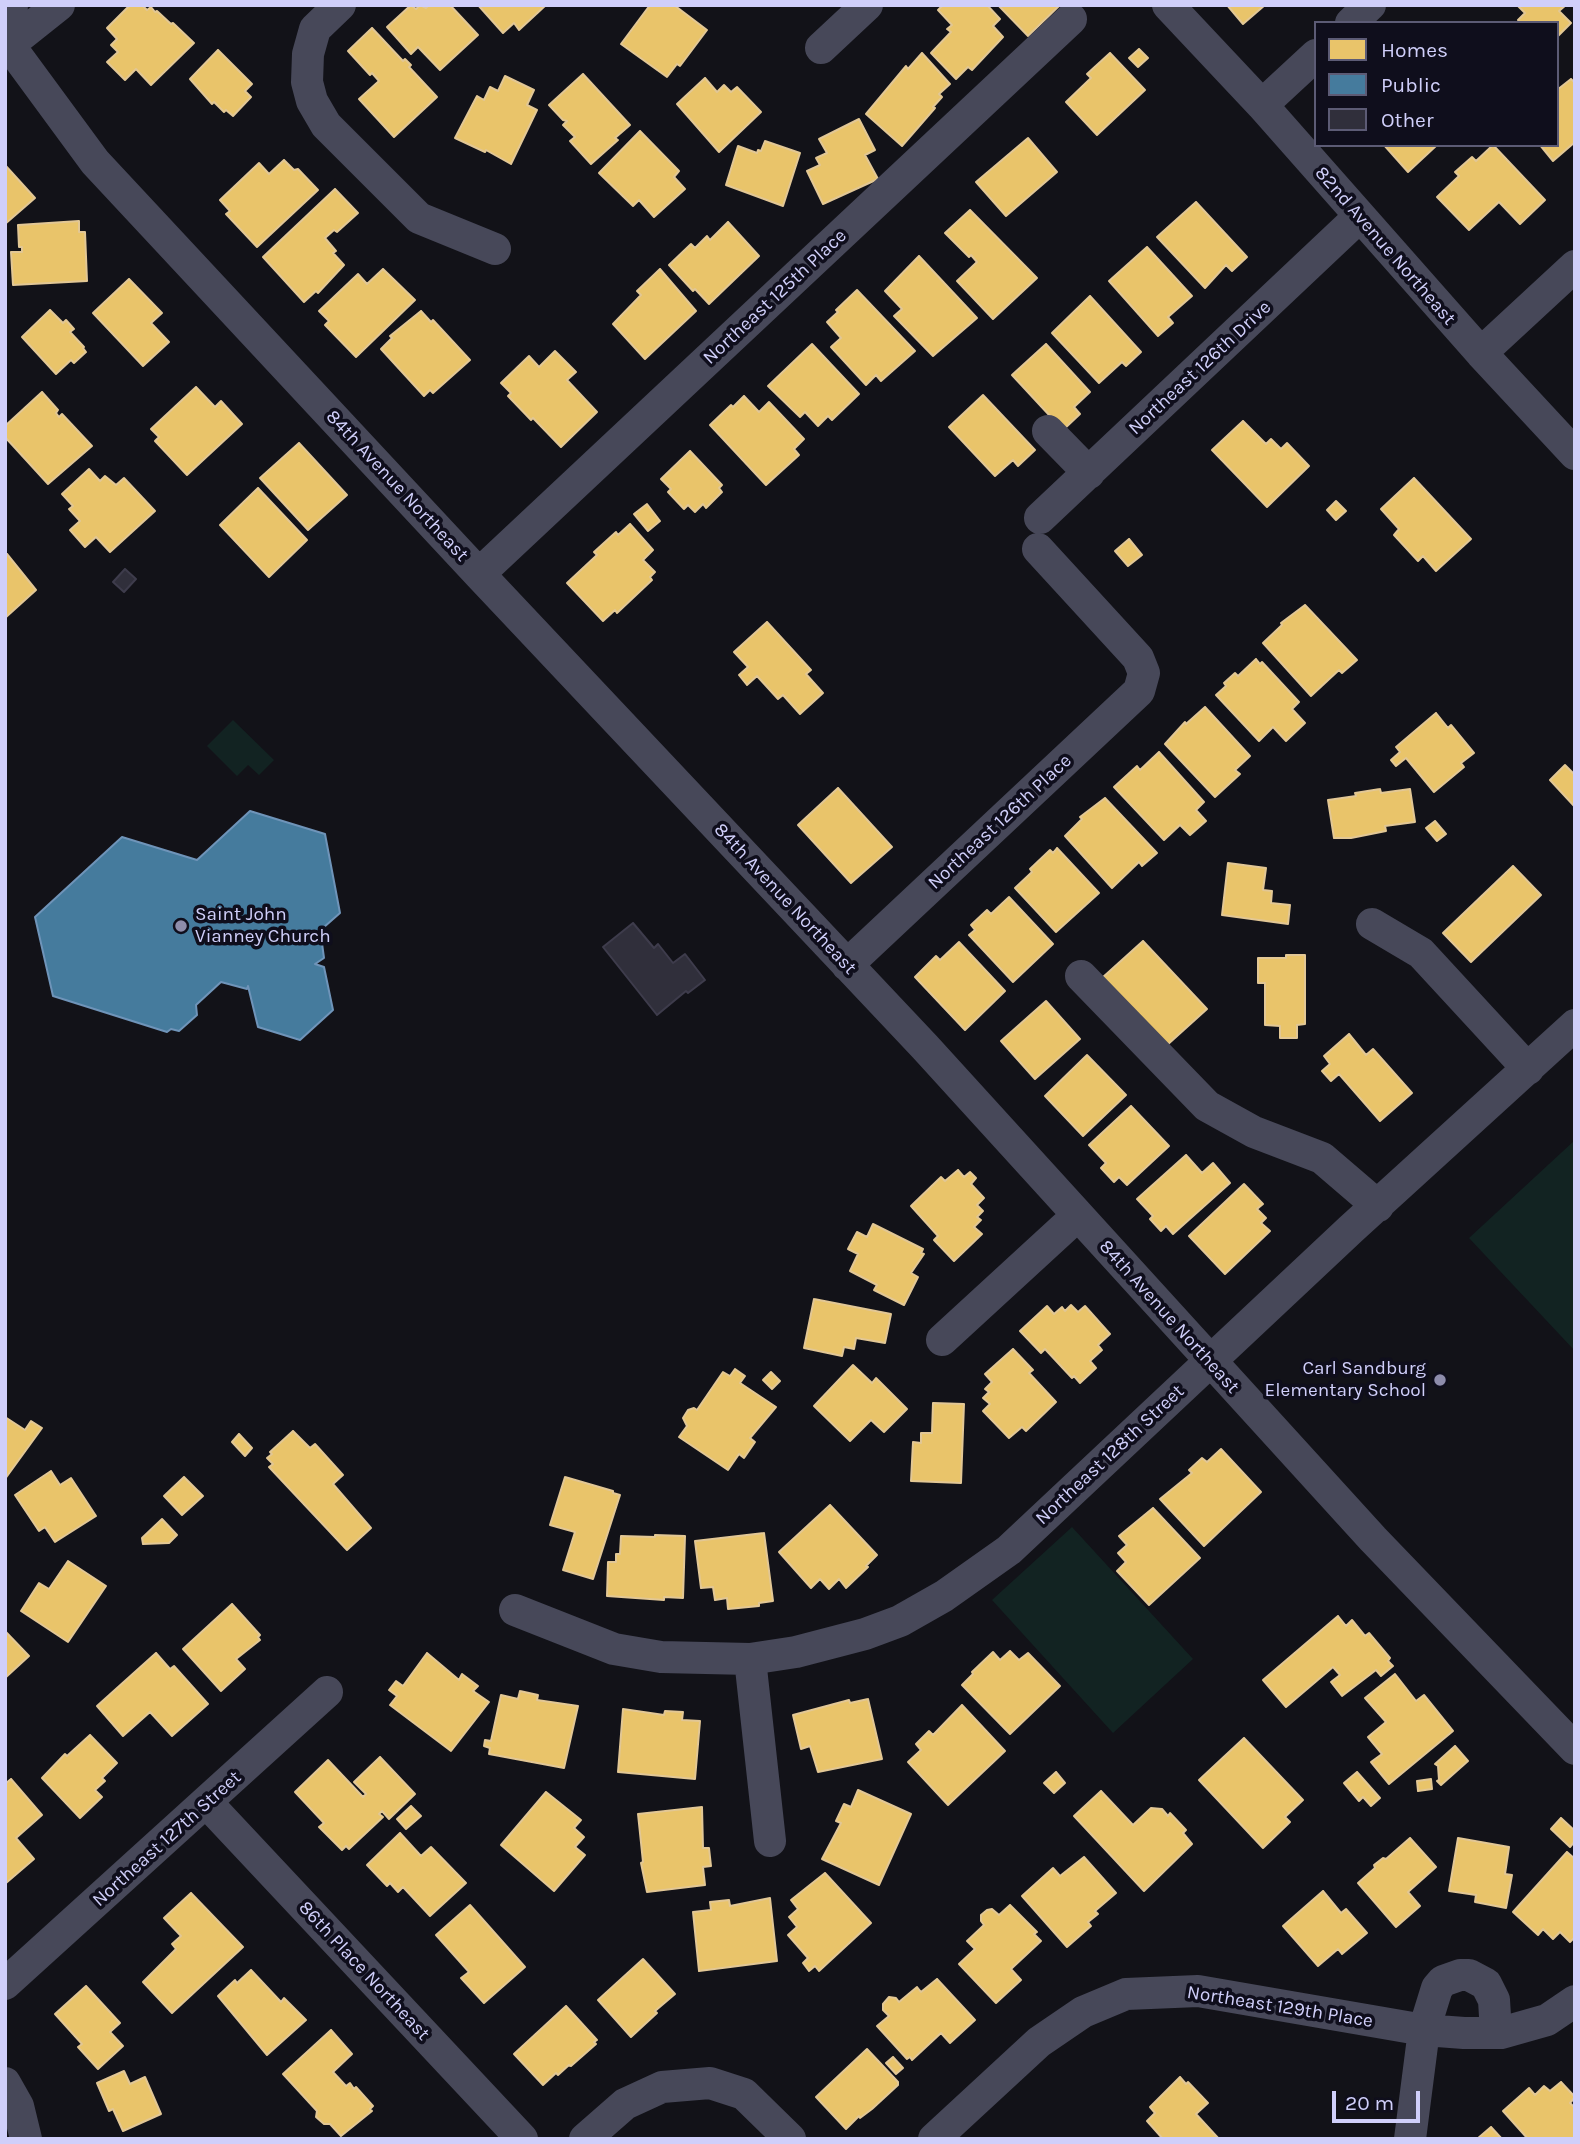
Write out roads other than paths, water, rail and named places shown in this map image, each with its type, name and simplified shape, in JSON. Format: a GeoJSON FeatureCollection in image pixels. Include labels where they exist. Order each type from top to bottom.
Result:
{"type":"FeatureCollection","features":[{"type":"Feature","properties":{"kind":"street"},"geometry":{"type":"LineString","coordinates":[[6,45],[12,5]]}},
{"type":"Feature","properties":{"kind":"street"},"geometry":{"type":"LineString","coordinates":[[6,45],[59,5]]}},
{"type":"Feature","properties":{"kind":"street"},"geometry":{"type":"LineString","coordinates":[[340,5],[315,29],[308,54],[307,82],[312,102],[326,125],[419,218],[495,249]]}},
{"type":"Feature","properties":{"kind":"street"},"geometry":{"type":"LineString","coordinates":[[821,48],[867,5]]}},
{"type":"Feature","properties":{"kind":"street","name":"82nd Avenue Northeast"},"geometry":{"type":"LineString","coordinates":[[1168,5],[1262,106],[1481,354],[1575,454]]}},
{"type":"Feature","properties":{"kind":"street"},"geometry":{"type":"LineString","coordinates":[[1353,21],[1370,5]]}},
{"type":"Feature","properties":{"kind":"street","name":"Northeast 125th Place"},"geometry":{"type":"LineString","coordinates":[[479,574],[1071,19]]}},
{"type":"Feature","properties":{"kind":"street","name":"84th Avenue Northeast"},"geometry":{"type":"LineString","coordinates":[[6,45],[95,162],[847,965],[1373,1539],[1575,1749]]}},
{"type":"Feature","properties":{"kind":"street"},"geometry":{"type":"LineString","coordinates":[[1262,106],[1314,57]]}},
{"type":"Feature","properties":{"kind":"street","name":"Northeast 126th Drive"},"geometry":{"type":"LineString","coordinates":[[1144,673],[1138,658],[1039,533],[1089,473],[1359,217]]}},
{"type":"Feature","properties":{"kind":"street"},"geometry":{"type":"LineString","coordinates":[[1481,354],[1575,266]]}},
{"type":"Feature","properties":{"kind":"street"},"geometry":{"type":"LineString","coordinates":[[1048,431],[1089,473]]}},
{"type":"Feature","properties":{"kind":"street","name":"Northeast 126th Place"},"geometry":{"type":"LineString","coordinates":[[847,965],[1126,705],[1139,691],[1144,673]]}},
{"type":"Feature","properties":{"kind":"street"},"geometry":{"type":"LineString","coordinates":[[1372,924],[1421,953],[1528,1069]]}},
{"type":"Feature","properties":{"kind":"street"},"geometry":{"type":"LineString","coordinates":[[1081,976],[1207,1106],[1254,1132],[1322,1158],[1378,1206]]}},
{"type":"Feature","properties":{"kind":"street","name":"Northeast 128th Street"},"geometry":{"type":"LineString","coordinates":[[515,1610],[614,1649],[661,1657],[750,1659],[796,1652],[865,1634],[900,1621],[944,1596],[1009,1550],[1575,1025]]}},
{"type":"Feature","properties":{"kind":"street"},"geometry":{"type":"LineString","coordinates":[[942,1340],[1077,1216]]}},
{"type":"Feature","properties":{"kind":"street"},"geometry":{"type":"LineString","coordinates":[[750,1659],[770,1841]]}},
{"type":"Feature","properties":{"kind":"street","name":"Northeast 127th Street"},"geometry":{"type":"LineString","coordinates":[[5,1984],[327,1692]]}},
{"type":"Feature","properties":{"kind":"street","name":"86th Place Northeast"},"geometry":{"type":"LineString","coordinates":[[207,1803],[522,2139]]}},
{"type":"Feature","properties":{"kind":"street"},"geometry":{"type":"LineString","coordinates":[[1410,2139],[1424,2030],[1437,1988],[1451,1977],[1469,1975],[1486,1984],[1494,2000],[1496,2033]]}},
{"type":"Feature","properties":{"kind":"street","name":"Northeast 129th Place"},"geometry":{"type":"LineString","coordinates":[[934,2139],[1039,2042],[1083,2012],[1126,1994],[1198,1991],[1424,2030],[1464,2034],[1496,2033],[1547,2020],[1575,2001]]}},
{"type":"Feature","properties":{"kind":"street"},"geometry":{"type":"LineString","coordinates":[[5,2083],[18,2106],[26,2139]]}},
{"type":"Feature","properties":{"kind":"street"},"geometry":{"type":"LineString","coordinates":[[585,2139],[625,2104],[662,2087],[710,2083],[744,2094],[790,2139]]}},
{"type":"Feature","properties":{"kind":"place","name":"Saint John Vianney Church"},"geometry":{"type":"Point","coordinates":[181,926]}},
{"type":"Feature","properties":{"kind":"place","name":"Carl Sandburg Elementary School"},"geometry":{"type":"Point","coordinates":[1440,1380]}}]}
